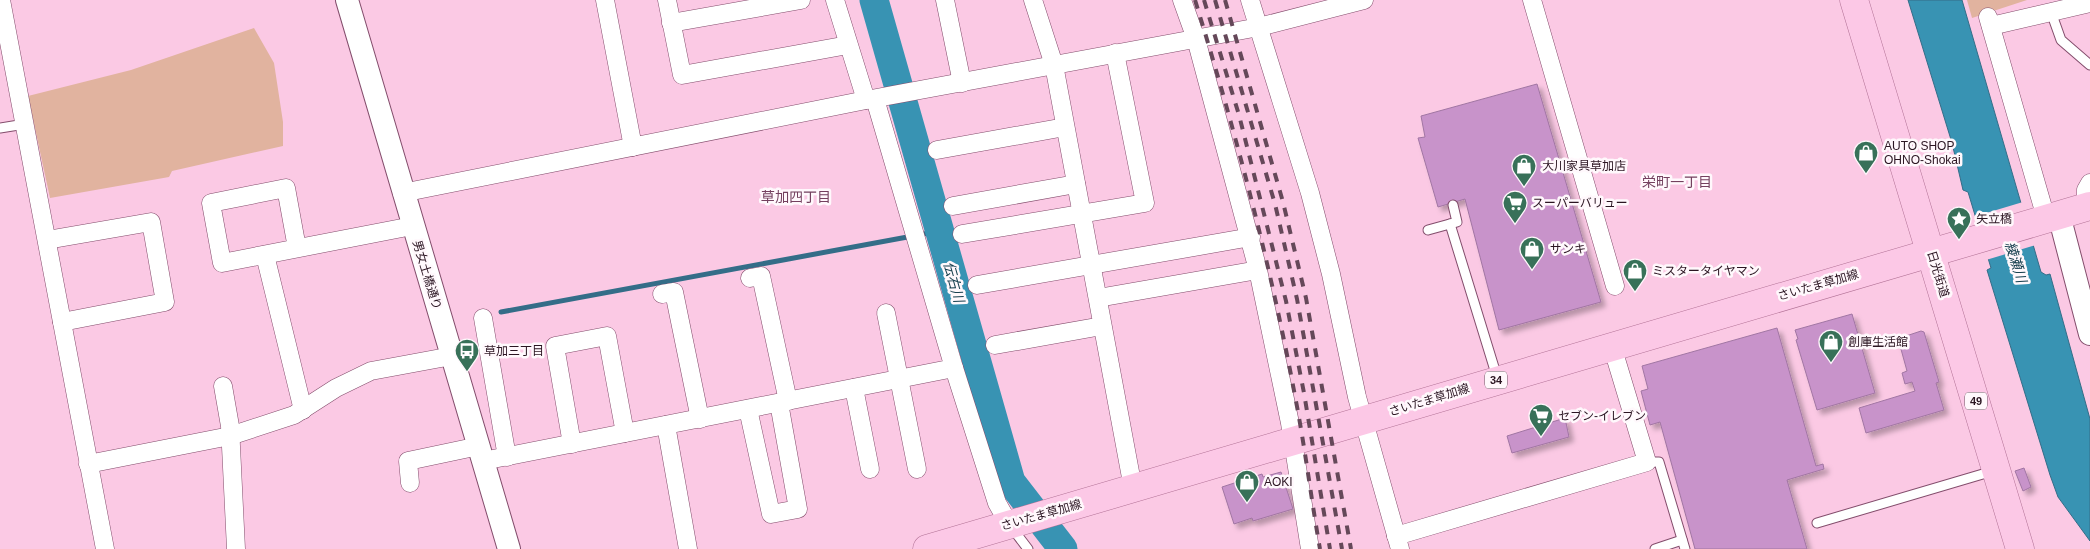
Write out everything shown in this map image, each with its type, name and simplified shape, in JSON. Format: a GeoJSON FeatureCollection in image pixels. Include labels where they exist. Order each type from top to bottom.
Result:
{"type":"FeatureCollection","features":[{"type":"Feature","properties":{"kind":"main road","name":"日光街道"},"geometry":{"type":"LineString","coordinates":[[1854,0],[2020,549]]}},
{"type":"Feature","properties":{"kind":"main road","name":"さいたま草加線"},"geometry":{"type":"LineString","coordinates":[[928,549],[2048,218],[2089,199]]}},
{"type":"Feature","properties":{"kind":"street"},"geometry":{"type":"LineString","coordinates":[[1,0],[105,549]]}},
{"type":"Feature","properties":{"kind":"street","name":"男女土橋通り"},"geometry":{"type":"LineString","coordinates":[[347,0],[402,193],[509,549]]}},
{"type":"Feature","properties":{"kind":"street"},"geometry":{"type":"LineString","coordinates":[[605,0],[632,147]]}},
{"type":"Feature","properties":{"kind":"street"},"geometry":{"type":"LineString","coordinates":[[667,0],[682,75],[848,45]]}},
{"type":"Feature","properties":{"kind":"street"},"geometry":{"type":"LineString","coordinates":[[672,23],[802,0]]}},
{"type":"Feature","properties":{"kind":"street"},"geometry":{"type":"LineString","coordinates":[[835,0],[848,45],[874,99],[954,368],[997,503],[1008,524]]}},
{"type":"Feature","properties":{"kind":"street"},"geometry":{"type":"LineString","coordinates":[[945,0],[962,83]]}},
{"type":"Feature","properties":{"kind":"street"},"geometry":{"type":"LineString","coordinates":[[1033,0],[1054,65],[1133,488]]}},
{"type":"Feature","properties":{"kind":"street"},"geometry":{"type":"LineString","coordinates":[[1182,0],[1196,39],[1251,237],[1293,440],[1310,549]]}},
{"type":"Feature","properties":{"kind":"street"},"geometry":{"type":"LineString","coordinates":[[1250,0],[1310,193],[1331,274],[1363,420],[1398,542],[1647,462],[1612,346]]}},
{"type":"Feature","properties":{"kind":"street"},"geometry":{"type":"LineString","coordinates":[[402,193],[874,99],[1259,27],[1364,0]]}},
{"type":"Feature","properties":{"kind":"street"},"geometry":{"type":"LineString","coordinates":[[1532,0],[1615,286]]}},
{"type":"Feature","properties":{"kind":"street"},"geometry":{"type":"LineString","coordinates":[[2090,3],[2050,12],[1990,21],[2048,218],[2090,334]]}},
{"type":"Feature","properties":{"kind":"street"},"geometry":{"type":"LineString","coordinates":[[962,234],[1145,203],[1115,53]]}},
{"type":"Feature","properties":{"kind":"street"},"geometry":{"type":"LineString","coordinates":[[937,150],[1065,127]]}},
{"type":"Feature","properties":{"kind":"street"},"geometry":{"type":"LineString","coordinates":[[953,206],[1076,184]]}},
{"type":"Feature","properties":{"kind":"street"},"geometry":{"type":"LineString","coordinates":[[298,248],[286,188],[211,203],[222,263],[265,255],[412,225]]}},
{"type":"Feature","properties":{"kind":"street"},"geometry":{"type":"LineString","coordinates":[[47,240],[151,222],[165,302],[62,322]]}},
{"type":"Feature","properties":{"kind":"street"},"geometry":{"type":"LineString","coordinates":[[977,285],[1251,237]]}},
{"type":"Feature","properties":{"kind":"street"},"geometry":{"type":"LineString","coordinates":[[265,255],[303,410]]}},
{"type":"Feature","properties":{"kind":"street"},"geometry":{"type":"LineString","coordinates":[[1098,298],[1258,270]]}},
{"type":"Feature","properties":{"kind":"street"},"geometry":{"type":"LineString","coordinates":[[748,409],[771,514],[798,508],[783,402],[761,276],[750,278]]}},
{"type":"Feature","properties":{"kind":"street"},"geometry":{"type":"LineString","coordinates":[[662,294],[674,292],[700,419]]}},
{"type":"Feature","properties":{"kind":"street"},"geometry":{"type":"LineString","coordinates":[[886,313],[917,468]]}},
{"type":"Feature","properties":{"kind":"street"},"geometry":{"type":"LineString","coordinates":[[483,318],[507,457]]}},
{"type":"Feature","properties":{"kind":"street"},"geometry":{"type":"LineString","coordinates":[[995,345],[1102,326]]}},
{"type":"Feature","properties":{"kind":"street"},"geometry":{"type":"LineString","coordinates":[[572,444],[555,346],[607,336],[625,433]]}},
{"type":"Feature","properties":{"kind":"street"},"geometry":{"type":"LineString","coordinates":[[88,464],[230,436],[294,415],[336,388],[371,370],[452,356]]}},
{"type":"Feature","properties":{"kind":"street"},"geometry":{"type":"LineString","coordinates":[[410,483],[408,461],[481,454],[507,457],[954,368]]}},
{"type":"Feature","properties":{"kind":"street"},"geometry":{"type":"LineString","coordinates":[[223,386],[230,436],[236,549]]}},
{"type":"Feature","properties":{"kind":"street"},"geometry":{"type":"LineString","coordinates":[[854,388],[870,468]]}},
{"type":"Feature","properties":{"kind":"street"},"geometry":{"type":"LineString","coordinates":[[666,425],[688,549]]}},
{"type":"Feature","properties":{"kind":"lane"},"geometry":{"type":"LineString","coordinates":[[2050,12],[2061,40],[2090,65]]}},
{"type":"Feature","properties":{"kind":"lane"},"geometry":{"type":"LineString","coordinates":[[0,128],[25,124]]}},
{"type":"Feature","properties":{"kind":"lane"},"geometry":{"type":"LineString","coordinates":[[1428,230],[1457,222],[1453,205]]}},
{"type":"Feature","properties":{"kind":"lane"},"geometry":{"type":"LineString","coordinates":[[1450,224],[1498,380]]}},
{"type":"Feature","properties":{"kind":"lane"},"geometry":{"type":"LineString","coordinates":[[1647,462],[1659,462],[1684,544],[1655,549]]}},
{"type":"Feature","properties":{"kind":"lane"},"geometry":{"type":"LineString","coordinates":[[1817,522],[1996,470]]}},
{"type":"Feature","properties":{"kind":"lane"},"geometry":{"type":"LineString","coordinates":[[1008,524],[1028,549]]}},
{"type":"Feature","properties":{"kind":"shaded area"},"geometry":{"type":"Polygon","coordinates":[[[1967,0],[2027,0],[1972,18],[1967,0]]]}},
{"type":"Feature","properties":{"kind":"shaded area"},"geometry":{"type":"Polygon","coordinates":[[[254,28],[274,63],[283,122],[283,146],[172,171],[169,177],[50,198],[28,96],[131,70],[254,28]]]}},
{"type":"Feature","properties":{"kind":"water","name":"綾瀬川"},"geometry":{"type":"Polygon","coordinates":[[[1908,0],[1962,0],[2041,272],[2046,275],[2050,274],[2090,419],[2090,541],[2058,497],[2050,475],[1987,270],[1991,268],[1968,192],[1963,190],[1952,143],[1908,0]]]}},
{"type":"Feature","properties":{"kind":"pier"},"geometry":{"type":"Polygon","coordinates":[[[2023,202],[2036,245],[1986,260],[1973,217],[2023,202]]]}},
{"type":"Feature","properties":{"kind":"building"},"geometry":{"type":"Polygon","coordinates":[[[1537,84],[1601,302],[1499,330],[1465,199],[1438,207],[1418,138],[1425,137],[1421,116],[1537,84]]]}},
{"type":"Feature","properties":{"kind":"building"},"geometry":{"type":"Polygon","coordinates":[[[1852,314],[1875,393],[1817,410],[1796,340],[1798,339],[1795,330],[1852,314]]]}},
{"type":"Feature","properties":{"kind":"building"},"geometry":{"type":"Polygon","coordinates":[[[1777,328],[1816,466],[1823,464],[1824,469],[1787,480],[1807,549],[1695,549],[1660,422],[1650,425],[1641,391],[1648,389],[1642,366],[1777,328]]]}},
{"type":"Feature","properties":{"kind":"building"},"geometry":{"type":"Polygon","coordinates":[[[1921,331],[1924,332],[1939,382],[1936,383],[1944,410],[1866,433],[1859,408],[1915,391],[1912,382],[1905,384],[1902,373],[1907,371],[1899,342],[1900,338],[1921,331]]]}},
{"type":"Feature","properties":{"kind":"building"},"geometry":{"type":"Polygon","coordinates":[[[1565,418],[1569,437],[1512,453],[1507,436],[1565,418]]]}},
{"type":"Feature","properties":{"kind":"building"},"geometry":{"type":"Polygon","coordinates":[[[2024,468],[2031,487],[2023,491],[2015,471],[2024,468]]]}},
{"type":"Feature","properties":{"kind":"building"},"geometry":{"type":"Polygon","coordinates":[[[1281,472],[1293,509],[1253,521],[1252,518],[1234,524],[1222,487],[1262,474],[1263,477],[1281,472]]]}},
{"type":"Feature","properties":{"kind":"waterway","name":"伝右川"},"geometry":{"type":"LineString","coordinates":[[874,0],[1011,482],[1063,549]]}},
{"type":"Feature","properties":{"kind":"waterway"},"geometry":{"type":"LineString","coordinates":[[501,312],[940,231]]}},
{"type":"Feature","properties":{"kind":"railway"},"geometry":{"type":"LineString","coordinates":[[1195,0],[1238,147],[1263,246],[1299,415],[1320,549]]}},
{"type":"Feature","properties":{"kind":"railway"},"geometry":{"type":"LineString","coordinates":[[1204,0],[1239,115],[1286,301],[1304,393],[1330,549]]}},
{"type":"Feature","properties":{"kind":"railway"},"geometry":{"type":"LineString","coordinates":[[1215,0],[1275,204],[1297,299],[1342,549]]}},
{"type":"Feature","properties":{"kind":"railway"},"geometry":{"type":"LineString","coordinates":[[1225,0],[1283,202],[1306,298],[1351,549]]}},
{"type":"Feature","properties":{"kind":"place","name":"AUTO SHOP OHNO-Shokai"},"geometry":{"type":"Point","coordinates":[1866,174]}},
{"type":"Feature","properties":{"kind":"place","name":"大川家具草加店"},"geometry":{"type":"Point","coordinates":[1524,187]}},
{"type":"Feature","properties":{"kind":"place","name":"スーパーバリュー"},"geometry":{"type":"Point","coordinates":[1515,224]}},
{"type":"Feature","properties":{"kind":"place","name":"矢立橋"},"geometry":{"type":"Point","coordinates":[1959,240]}},
{"type":"Feature","properties":{"kind":"place","name":"サンキ"},"geometry":{"type":"Point","coordinates":[1532,270]}},
{"type":"Feature","properties":{"kind":"place","name":"ミスタータイヤマン"},"geometry":{"type":"Point","coordinates":[1635,292]}},
{"type":"Feature","properties":{"kind":"place","name":"創庫生活館"},"geometry":{"type":"Point","coordinates":[1831,363]}},
{"type":"Feature","properties":{"kind":"place","name":"草加三丁目"},"geometry":{"type":"Point","coordinates":[467,372]}},
{"type":"Feature","properties":{"kind":"place","name":"セブン-イレブン"},"geometry":{"type":"Point","coordinates":[1541,437]}},
{"type":"Feature","properties":{"kind":"place","name":"AOKI"},"geometry":{"type":"Point","coordinates":[1247,503]}},
{"type":"Feature","properties":{"kind":"district","name":"栄町一丁目"},"geometry":{"type":"Point","coordinates":[1677,182]}},
{"type":"Feature","properties":{"kind":"district","name":"草加四丁目"},"geometry":{"type":"Point","coordinates":[796,197]}}]}
